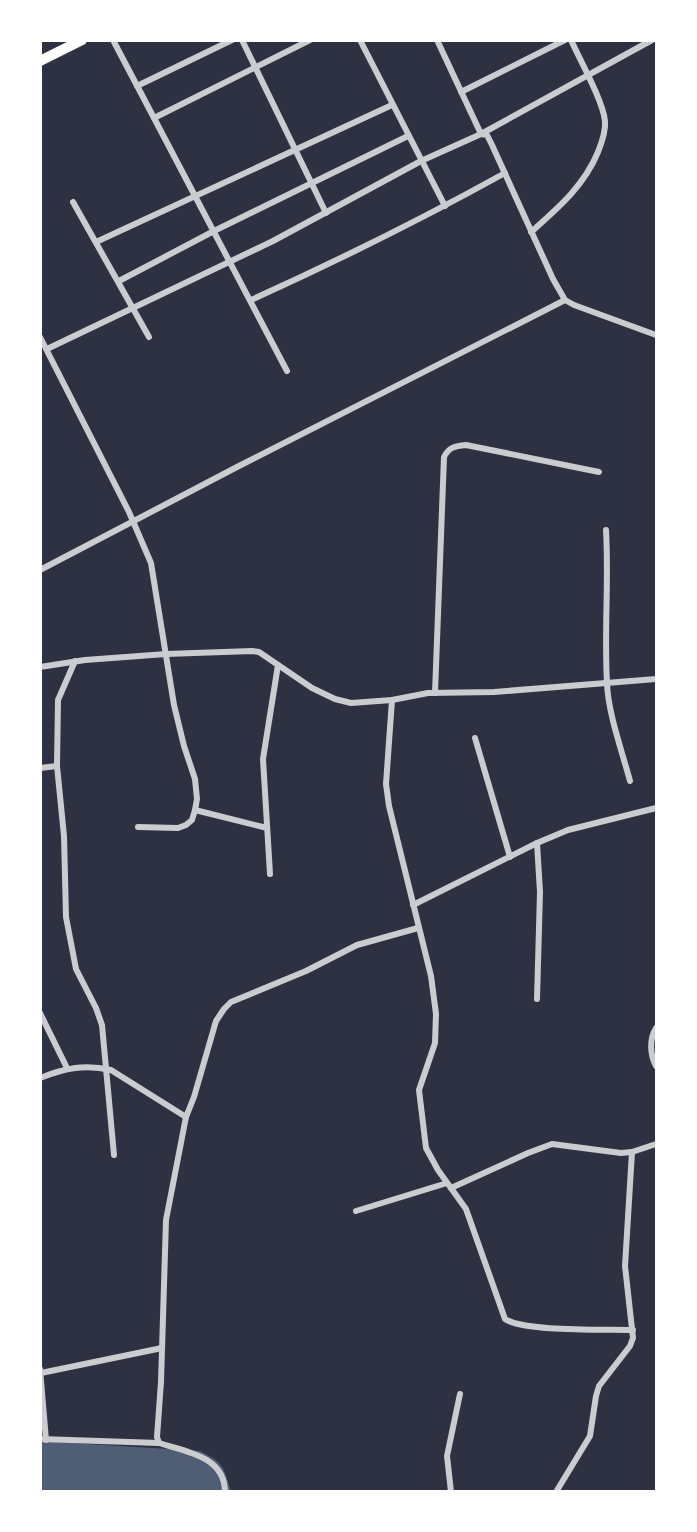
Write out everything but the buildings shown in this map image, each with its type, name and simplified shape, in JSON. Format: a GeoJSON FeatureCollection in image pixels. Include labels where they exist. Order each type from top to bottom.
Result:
{"type":"FeatureCollection","features":[{"type":"Feature","properties":{"kind":"main road"},"geometry":{"type":"LineString","coordinates":[[40,61],[82,40]]}},
{"type":"Feature","properties":{"kind":"street"},"geometry":{"type":"LineString","coordinates":[[113,40],[287,371]]}},
{"type":"Feature","properties":{"kind":"street"},"geometry":{"type":"LineString","coordinates":[[137,86],[232,40]]}},
{"type":"Feature","properties":{"kind":"street"},"geometry":{"type":"LineString","coordinates":[[242,40],[326,213]]}},
{"type":"Feature","properties":{"kind":"street"},"geometry":{"type":"LineString","coordinates":[[154,118],[310,40]]}},
{"type":"Feature","properties":{"kind":"street"},"geometry":{"type":"LineString","coordinates":[[360,40],[445,207]]}},
{"type":"Feature","properties":{"kind":"street"},"geometry":{"type":"LineString","coordinates":[[437,40],[481,134]]}},
{"type":"Feature","properties":{"kind":"street"},"geometry":{"type":"LineString","coordinates":[[461,92],[565,40]]}},
{"type":"Feature","properties":{"kind":"street"},"geometry":{"type":"LineString","coordinates":[[531,232],[573,194],[592,167],[603,138],[605,121],[603,114],[570,40]]}},
{"type":"Feature","properties":{"kind":"street"},"geometry":{"type":"LineString","coordinates":[[47,349],[230,262],[421,161],[481,134],[586,74],[652,40]]}},
{"type":"Feature","properties":{"kind":"street"},"geometry":{"type":"LineString","coordinates":[[96,242],[392,105]]}},
{"type":"Feature","properties":{"kind":"street"},"geometry":{"type":"LineString","coordinates":[[481,134],[487,135],[553,279],[565,300],[657,335]]}},
{"type":"Feature","properties":{"kind":"street"},"geometry":{"type":"LineString","coordinates":[[119,281],[214,231],[408,136]]}},
{"type":"Feature","properties":{"kind":"street"},"geometry":{"type":"LineString","coordinates":[[250,300],[445,207],[505,173]]}},
{"type":"Feature","properties":{"kind":"street"},"geometry":{"type":"LineString","coordinates":[[73,202],[150,337]]}},
{"type":"Feature","properties":{"kind":"street"},"geometry":{"type":"LineString","coordinates":[[40,570],[565,300]]}},
{"type":"Feature","properties":{"kind":"street"},"geometry":{"type":"LineString","coordinates":[[40,337],[133,521],[151,563],[174,705],[195,779],[197,799],[192,820],[178,828],[138,827]]}},
{"type":"Feature","properties":{"kind":"street"},"geometry":{"type":"LineString","coordinates":[[435,693],[444,457],[448,450],[466,445],[599,472]]}},
{"type":"Feature","properties":{"kind":"street"},"geometry":{"type":"LineString","coordinates":[[606,530],[607,683],[630,781]]}},
{"type":"Feature","properties":{"kind":"street"},"geometry":{"type":"LineString","coordinates":[[40,667],[75,661],[166,654],[252,651],[312,688],[351,704],[435,693],[494,692],[656,678]]}},
{"type":"Feature","properties":{"kind":"street"},"geometry":{"type":"LineString","coordinates":[[75,661],[58,700],[57,766],[64,836],[66,917],[76,969],[102,1025],[114,1155]]}},
{"type":"Feature","properties":{"kind":"street"},"geometry":{"type":"LineString","coordinates":[[270,874],[263,759],[278,665]]}},
{"type":"Feature","properties":{"kind":"street"},"geometry":{"type":"LineString","coordinates":[[392,700],[386,784],[389,806],[430,976],[437,1025],[435,1043],[421,1082],[421,1114],[429,1156],[466,1209],[505,1318],[510,1322],[528,1327],[633,1330]]}},
{"type":"Feature","properties":{"kind":"street"},"geometry":{"type":"LineString","coordinates":[[475,738],[510,857]]}},
{"type":"Feature","properties":{"kind":"street"},"geometry":{"type":"LineString","coordinates":[[40,768],[57,766]]}},
{"type":"Feature","properties":{"kind":"street"},"geometry":{"type":"LineString","coordinates":[[413,905],[537,843],[568,830],[657,808]]}},
{"type":"Feature","properties":{"kind":"street"},"geometry":{"type":"LineString","coordinates":[[195,810],[267,828]]}},
{"type":"Feature","properties":{"kind":"street"},"geometry":{"type":"LineString","coordinates":[[537,843],[540,892],[537,999]]}},
{"type":"Feature","properties":{"kind":"street"},"geometry":{"type":"LineString","coordinates":[[159,1443],[157,1437],[166,1220],[186,1117],[216,1021],[231,1002],[306,971],[357,945],[418,928]]}},
{"type":"Feature","properties":{"kind":"street"},"geometry":{"type":"LineString","coordinates":[[40,1013],[67,1068]]}},
{"type":"Feature","properties":{"kind":"street"},"geometry":{"type":"LineString","coordinates":[[657,1028],[653,1032],[652,1043],[652,1059],[657,1066]]}},
{"type":"Feature","properties":{"kind":"street"},"geometry":{"type":"LineString","coordinates":[[40,1078],[67,1068],[106,1069],[133,1083],[186,1117]]}},
{"type":"Feature","properties":{"kind":"street"},"geometry":{"type":"LineString","coordinates":[[356,1211],[449,1185],[552,1144],[621,1153],[657,1144]]}},
{"type":"Feature","properties":{"kind":"street"},"geometry":{"type":"LineString","coordinates":[[556,1491],[590,1437],[599,1386],[630,1346],[633,1338],[625,1266],[632,1152]]}},
{"type":"Feature","properties":{"kind":"street"},"geometry":{"type":"LineString","coordinates":[[41,1373],[162,1348]]}},
{"type":"Feature","properties":{"kind":"street"},"geometry":{"type":"LineString","coordinates":[[40,1369],[43,1439],[159,1443],[201,1456],[213,1464],[223,1477],[225,1491]]}},
{"type":"Feature","properties":{"kind":"street"},"geometry":{"type":"LineString","coordinates":[[451,1491],[447,1456],[460,1394]]}},
{"type":"Feature","properties":{"kind":"water"},"geometry":{"type":"Polygon","coordinates":[[[40,1441],[200,1451],[222,1466],[231,1491],[41,1491],[40,1441]]]}}]}
